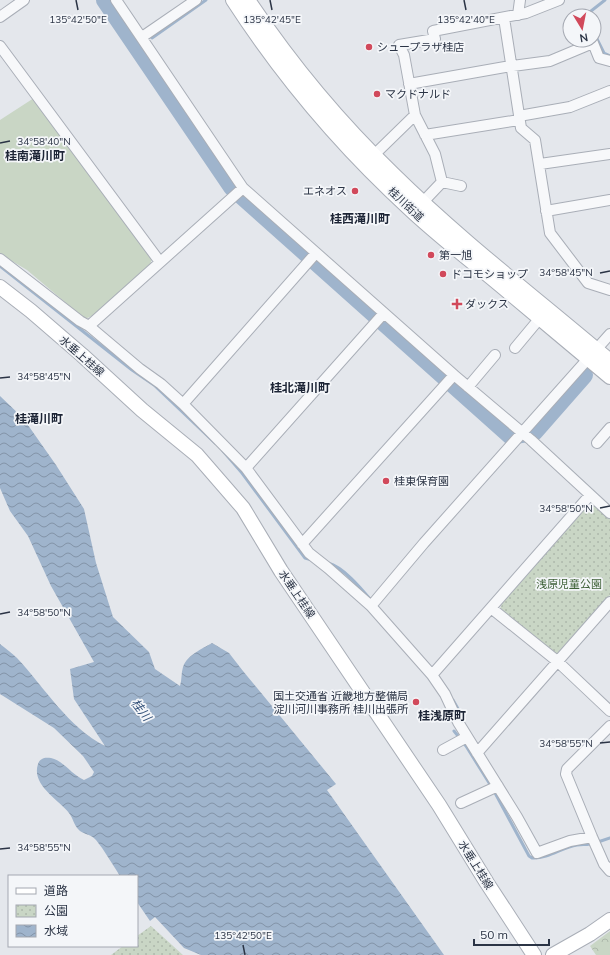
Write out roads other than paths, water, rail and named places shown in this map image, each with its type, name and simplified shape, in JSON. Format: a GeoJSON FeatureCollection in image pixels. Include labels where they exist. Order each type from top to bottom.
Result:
{"type":"FeatureCollection","features":[{"type":"Feature","properties":{"kind":"street"},"geometry":{"type":"LineString","coordinates":[[0,17],[24,0]]}},
{"type":"Feature","properties":{"kind":"street"},"geometry":{"type":"LineString","coordinates":[[116,0],[142,37],[239,191],[316,253],[381,316],[523,433],[610,513]]}},
{"type":"Feature","properties":{"kind":"street"},"geometry":{"type":"LineString","coordinates":[[142,37],[196,0]]}},
{"type":"Feature","properties":{"kind":"street","name":"桂川街道"},"geometry":{"type":"LineString","coordinates":[[233,0],[278,64],[325,122],[382,182],[427,224],[540,318],[592,354],[610,361]]}},
{"type":"Feature","properties":{"kind":"street","name":"桂川街道"},"geometry":{"type":"LineString","coordinates":[[248,0],[280,47],[329,107],[374,156],[592,354],[610,377]]}},
{"type":"Feature","properties":{"kind":"street"},"geometry":{"type":"LineString","coordinates":[[518,15],[520,0]]}},
{"type":"Feature","properties":{"kind":"street"},"geometry":{"type":"LineString","coordinates":[[442,182],[435,154],[415,115],[404,55],[399,45],[435,39],[433,31],[518,15],[559,0]]}},
{"type":"Feature","properties":{"kind":"street"},"geometry":{"type":"LineString","coordinates":[[504,18],[521,128],[535,140],[550,233],[588,283],[610,290]]}},
{"type":"Feature","properties":{"kind":"street"},"geometry":{"type":"LineString","coordinates":[[409,84],[550,61],[593,43],[599,58],[610,62]]}},
{"type":"Feature","properties":{"kind":"street"},"geometry":{"type":"LineString","coordinates":[[0,46],[160,262]]}},
{"type":"Feature","properties":{"kind":"street"},"geometry":{"type":"LineString","coordinates":[[425,135],[570,107],[610,91]]}},
{"type":"Feature","properties":{"kind":"street"},"geometry":{"type":"LineString","coordinates":[[374,156],[415,115]]}},
{"type":"Feature","properties":{"kind":"street"},"geometry":{"type":"LineString","coordinates":[[540,164],[610,154]]}},
{"type":"Feature","properties":{"kind":"street"},"geometry":{"type":"LineString","coordinates":[[442,182],[461,186]]}},
{"type":"Feature","properties":{"kind":"street"},"geometry":{"type":"LineString","coordinates":[[423,202],[442,182]]}},
{"type":"Feature","properties":{"kind":"street"},"geometry":{"type":"LineString","coordinates":[[89,326],[239,191]]}},
{"type":"Feature","properties":{"kind":"street"},"geometry":{"type":"LineString","coordinates":[[546,211],[610,200]]}},
{"type":"Feature","properties":{"kind":"street"},"geometry":{"type":"LineString","coordinates":[[183,404],[316,253]]}},
{"type":"Feature","properties":{"kind":"street"},"geometry":{"type":"LineString","coordinates":[[0,259],[80,321],[89,326],[140,369],[162,384],[246,468],[310,554],[373,604],[432,675],[445,694],[458,722],[537,852],[570,840],[592,837]]}},
{"type":"Feature","properties":{"kind":"street","name":"水垂上桂線"},"geometry":{"type":"LineString","coordinates":[[0,286],[48,325],[142,410],[197,455],[243,508],[281,571],[439,805],[510,920],[534,955]]}},
{"type":"Feature","properties":{"kind":"street"},"geometry":{"type":"LineString","coordinates":[[246,468],[381,316]]}},
{"type":"Feature","properties":{"kind":"street"},"geometry":{"type":"LineString","coordinates":[[515,348],[540,318]]}},
{"type":"Feature","properties":{"kind":"street"},"geometry":{"type":"LineString","coordinates":[[373,604],[424,543],[610,334]]}},
{"type":"Feature","properties":{"kind":"street"},"geometry":{"type":"LineString","coordinates":[[468,387],[495,355]]}},
{"type":"Feature","properties":{"kind":"street"},"geometry":{"type":"LineString","coordinates":[[302,544],[454,375]]}},
{"type":"Feature","properties":{"kind":"street"},"geometry":{"type":"LineString","coordinates":[[597,442],[610,428]]}},
{"type":"Feature","properties":{"kind":"street"},"geometry":{"type":"LineString","coordinates":[[432,675],[590,495]]}},
{"type":"Feature","properties":{"kind":"street"},"geometry":{"type":"LineString","coordinates":[[477,753],[610,602]]}},
{"type":"Feature","properties":{"kind":"street"},"geometry":{"type":"LineString","coordinates":[[491,608],[557,661],[610,711]]}},
{"type":"Feature","properties":{"kind":"street"},"geometry":{"type":"LineString","coordinates":[[610,726],[567,769],[566,774],[604,864],[610,871]]}},
{"type":"Feature","properties":{"kind":"street"},"geometry":{"type":"LineString","coordinates":[[443,750],[467,737]]}},
{"type":"Feature","properties":{"kind":"street"},"geometry":{"type":"LineString","coordinates":[[461,802],[498,786]]}},
{"type":"Feature","properties":{"kind":"street"},"geometry":{"type":"LineString","coordinates":[[553,955],[590,934],[610,920]]}},
{"type":"Feature","properties":{"kind":"water","name":"桂川"},"geometry":{"type":"Polygon","coordinates":[[[0,396],[23,418],[56,465],[84,509],[96,563],[113,617],[149,652],[155,669],[180,686],[183,667],[188,659],[195,653],[212,643],[229,653],[336,784],[327,790],[444,955],[201,955],[184,948],[155,917],[150,921],[138,903],[138,875],[119,875],[96,840],[75,826],[69,813],[42,785],[38,779],[37,772],[38,764],[41,759],[51,758],[60,762],[84,780],[92,776],[94,772],[83,756],[54,728],[0,694],[0,644],[17,658],[68,718],[80,729],[105,746],[74,699],[70,669],[94,662],[51,586],[28,536],[10,511],[0,488],[0,396]]]}},
{"type":"Feature","properties":{"kind":"waterway"},"geometry":{"type":"LineString","coordinates":[[105,0],[232,187],[511,436],[534,432],[584,375]]}},
{"type":"Feature","properties":{"kind":"waterway"},"geometry":{"type":"LineString","coordinates":[[152,38],[206,0]]}},
{"type":"Feature","properties":{"kind":"waterway"},"geometry":{"type":"LineString","coordinates":[[595,8],[605,0]]}},
{"type":"Feature","properties":{"kind":"waterway"},"geometry":{"type":"LineString","coordinates":[[602,48],[604,53],[610,56]]}},
{"type":"Feature","properties":{"kind":"waterway"},"geometry":{"type":"LineString","coordinates":[[0,266],[132,370],[154,385],[215,443]]}},
{"type":"Feature","properties":{"kind":"waterway"},"geometry":{"type":"LineString","coordinates":[[223,451],[242,473],[305,558],[312,560]]}},
{"type":"Feature","properties":{"kind":"waterway"},"geometry":{"type":"LineString","coordinates":[[328,563],[334,565],[345,573],[370,599]]}},
{"type":"Feature","properties":{"kind":"waterway"},"geometry":{"type":"LineString","coordinates":[[453,700],[461,714]]}},
{"type":"Feature","properties":{"kind":"waterway"},"geometry":{"type":"LineString","coordinates":[[454,731],[466,746],[491,786]]}},
{"type":"Feature","properties":{"kind":"waterway"},"geometry":{"type":"LineString","coordinates":[[494,791],[529,856],[532,858],[544,857],[571,846],[590,844]]}},
{"type":"Feature","properties":{"kind":"waterway"},"geometry":{"type":"LineString","coordinates":[[598,842],[610,838]]}},
{"type":"Feature","properties":{"kind":"place","name":"シュープラザ桂店"},"geometry":{"type":"Point","coordinates":[369,47]}},
{"type":"Feature","properties":{"kind":"place","name":"マクドナルド"},"geometry":{"type":"Point","coordinates":[377,94]}},
{"type":"Feature","properties":{"kind":"place","name":"エネオス"},"geometry":{"type":"Point","coordinates":[355,191]}},
{"type":"Feature","properties":{"kind":"place","name":"第一旭"},"geometry":{"type":"Point","coordinates":[431,255]}},
{"type":"Feature","properties":{"kind":"place","name":"ドコモショップ"},"geometry":{"type":"Point","coordinates":[443,274]}},
{"type":"Feature","properties":{"kind":"place","name":"ダックス"},"geometry":{"type":"Point","coordinates":[457,304]}},
{"type":"Feature","properties":{"kind":"place","name":"桂東保育園"},"geometry":{"type":"Point","coordinates":[386,481]}},
{"type":"Feature","properties":{"kind":"place","name":"国土交通省 近畿地方整備局 淀川河川事務所 桂川出張所"},"geometry":{"type":"Point","coordinates":[416,702]}},
{"type":"Feature","properties":{"kind":"district","name":"桂南滝川町"},"geometry":{"type":"Point","coordinates":[35,156]}},
{"type":"Feature","properties":{"kind":"district","name":"桂西滝川町"},"geometry":{"type":"Point","coordinates":[360,219]}},
{"type":"Feature","properties":{"kind":"district","name":"桂北滝川町"},"geometry":{"type":"Point","coordinates":[300,388]}},
{"type":"Feature","properties":{"kind":"district","name":"桂滝川町"},"geometry":{"type":"Point","coordinates":[39,419]}},
{"type":"Feature","properties":{"kind":"district","name":"桂浅原町"},"geometry":{"type":"Point","coordinates":[442,716]}},
{"type":"Feature","properties":{"kind":"park label","name":"浅原児童公園"},"geometry":{"type":"Point","coordinates":[569,584]}}]}
